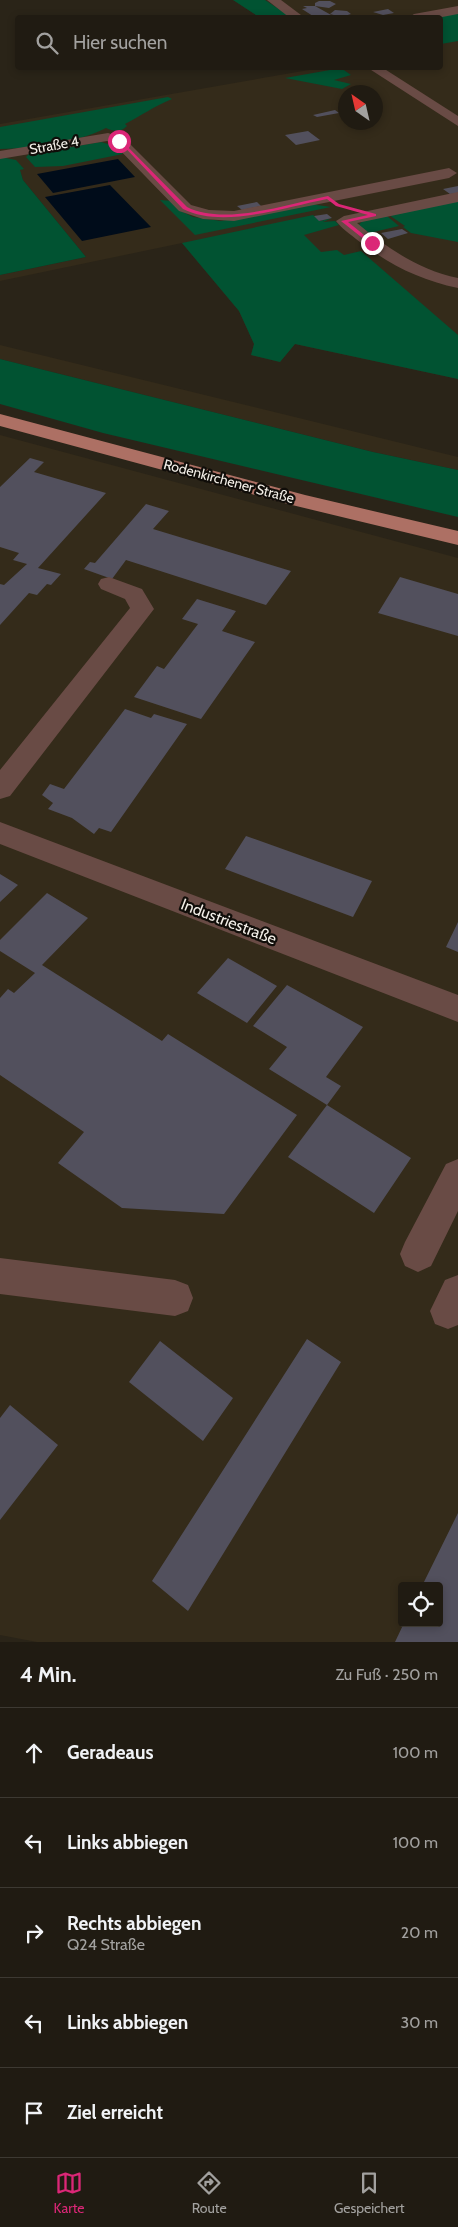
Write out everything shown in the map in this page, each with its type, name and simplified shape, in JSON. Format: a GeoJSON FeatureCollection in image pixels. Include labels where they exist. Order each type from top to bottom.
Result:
{"type":"FeatureCollection","features":[{"type":"Feature","properties":{"kind":"main road","name":"Rodenkirchener Straße"},"geometry":{"type":"LineString","coordinates":[[0,420],[300,500],[458,538]]}},
{"type":"Feature","properties":{"kind":"street"},"geometry":{"type":"LineString","coordinates":[[273,0],[295,15]]}},
{"type":"Feature","properties":{"kind":"street"},"geometry":{"type":"LineString","coordinates":[[430,15],[458,10]]}},
{"type":"Feature","properties":{"kind":"street"},"geometry":{"type":"LineString","coordinates":[[378,70],[458,122]]}},
{"type":"Feature","properties":{"kind":"street","name":"Straße 4"},"geometry":{"type":"LineString","coordinates":[[0,155],[21,157],[95,138],[108,138],[119,141],[185,208],[196,214],[234,216],[328,197]]}},
{"type":"Feature","properties":{"kind":"street"},"geometry":{"type":"LineString","coordinates":[[328,197],[449,173]]}},
{"type":"Feature","properties":{"kind":"street"},"geometry":{"type":"LineString","coordinates":[[328,197],[338,205],[374,215]]}},
{"type":"Feature","properties":{"kind":"street"},"geometry":{"type":"LineString","coordinates":[[458,197],[344,221],[397,262],[428,276],[458,283]]}},
{"type":"Feature","properties":{"kind":"street"},"geometry":{"type":"LineString","coordinates":[[0,789],[142,608],[134,594],[109,584]]}},
{"type":"Feature","properties":{"kind":"street","name":"Industriestraße"},"geometry":{"type":"LineString","coordinates":[[0,833],[458,1009]]}},
{"type":"Feature","properties":{"kind":"street"},"geometry":{"type":"LineString","coordinates":[[418,1254],[458,1175]]}},
{"type":"Feature","properties":{"kind":"street"},"geometry":{"type":"LineString","coordinates":[[0,1276],[175,1298]]}},
{"type":"Feature","properties":{"kind":"shaded area"},"geometry":{"type":"Polygon","coordinates":[[[233,0],[458,0],[458,379],[295,344],[280,362],[251,355],[254,344],[239,311],[182,243],[0,281],[0,275],[86,257],[23,180],[21,174],[0,188],[0,124],[309,70],[443,70],[443,15],[256,15],[233,0]]]}},
{"type":"Feature","properties":{"kind":"shaded area"},"geometry":{"type":"Polygon","coordinates":[[[0,345],[458,457],[458,470],[373,452],[0,359],[0,345]]]}},
{"type":"Feature","properties":{"kind":"shaded area"},"geometry":{"type":"Polygon","coordinates":[[[0,435],[458,558],[458,1642],[37,1642],[0,1635],[0,435]]]}},
{"type":"Feature","properties":{"kind":"green space"},"geometry":{"type":"Polygon","coordinates":[[[233,0],[265,0],[288,15],[256,15],[233,0]]]}},
{"type":"Feature","properties":{"kind":"green space"},"geometry":{"type":"Polygon","coordinates":[[[458,13],[458,41],[443,44],[443,16],[458,13]]]}},
{"type":"Feature","properties":{"kind":"green space"},"geometry":{"type":"Polygon","coordinates":[[[330,70],[344,70],[351,75],[334,80],[351,84],[338,85],[338,88],[285,78],[330,70]]]}},
{"type":"Feature","properties":{"kind":"green space"},"geometry":{"type":"Polygon","coordinates":[[[168,97],[172,99],[125,124],[127,126],[120,130],[115,131],[106,128],[82,137],[54,144],[0,149],[0,127],[168,97]]]}},
{"type":"Feature","properties":{"kind":"green space"},"geometry":{"type":"Polygon","coordinates":[[[101,142],[115,146],[123,154],[63,166],[35,167],[26,157],[29,154],[101,142]]]}},
{"type":"Feature","properties":{"kind":"green space"},"geometry":{"type":"Polygon","coordinates":[[[0,157],[16,160],[24,169],[20,170],[23,180],[86,257],[0,275],[0,157]]]}},
{"type":"Feature","properties":{"kind":"green space"},"geometry":{"type":"Polygon","coordinates":[[[160,200],[172,201],[183,212],[193,217],[221,221],[310,204],[331,207],[195,235],[160,200]]]}},
{"type":"Feature","properties":{"kind":"green space"},"geometry":{"type":"Polygon","coordinates":[[[458,201],[458,242],[411,233],[403,227],[405,226],[389,215],[458,201]]]}},
{"type":"Feature","properties":{"kind":"green space"},"geometry":{"type":"Polygon","coordinates":[[[313,215],[320,221],[332,218],[323,222],[335,221],[339,225],[304,235],[321,252],[337,250],[344,255],[361,251],[458,335],[458,379],[295,344],[280,362],[251,355],[254,344],[239,311],[182,243],[313,215]]]}},
{"type":"Feature","properties":{"kind":"green space"},"geometry":{"type":"Polygon","coordinates":[[[387,216],[399,226],[365,234],[358,226],[363,220],[387,216]]]}},
{"type":"Feature","properties":{"kind":"green space"},"geometry":{"type":"Polygon","coordinates":[[[0,359],[373,452],[458,470],[458,517],[103,433],[0,404],[0,359]]]}},
{"type":"Feature","properties":{"kind":"water"},"geometry":{"type":"Polygon","coordinates":[[[118,159],[135,177],[53,193],[37,174],[118,159]]]}},
{"type":"Feature","properties":{"kind":"water"},"geometry":{"type":"Polygon","coordinates":[[[110,185],[151,227],[82,241],[45,197],[110,185]]]}},
{"type":"Feature","properties":{"kind":"building"},"geometry":{"type":"Polygon","coordinates":[[[319,1],[330,1],[336,4],[329,8],[315,6],[315,3],[319,1]]]}},
{"type":"Feature","properties":{"kind":"building"},"geometry":{"type":"Polygon","coordinates":[[[303,6],[315,6],[331,15],[311,15],[302,9],[307,8],[303,6]]]}},
{"type":"Feature","properties":{"kind":"building"},"geometry":{"type":"Polygon","coordinates":[[[388,9],[394,13],[383,15],[373,12],[388,9]]]}},
{"type":"Feature","properties":{"kind":"building"},"geometry":{"type":"Polygon","coordinates":[[[335,10],[347,11],[351,14],[334,15],[330,14],[335,10]]]}},
{"type":"Feature","properties":{"kind":"building"},"geometry":{"type":"Polygon","coordinates":[[[335,110],[338,112],[317,117],[313,115],[335,110]]]}},
{"type":"Feature","properties":{"kind":"building"},"geometry":{"type":"Polygon","coordinates":[[[308,131],[320,140],[296,145],[285,135],[308,131]]]}},
{"type":"Feature","properties":{"kind":"building"},"geometry":{"type":"Polygon","coordinates":[[[458,186],[458,193],[450,194],[443,189],[458,186]]]}},
{"type":"Feature","properties":{"kind":"building"},"geometry":{"type":"Polygon","coordinates":[[[257,202],[261,206],[242,210],[237,206],[257,202]]]}},
{"type":"Feature","properties":{"kind":"building"},"geometry":{"type":"Polygon","coordinates":[[[327,214],[332,218],[319,221],[314,216],[327,214]]]}},
{"type":"Feature","properties":{"kind":"building"},"geometry":{"type":"Polygon","coordinates":[[[402,229],[408,233],[388,239],[381,233],[402,229]]]}},
{"type":"Feature","properties":{"kind":"building"},"geometry":{"type":"Polygon","coordinates":[[[30,458],[44,462],[34,472],[106,493],[38,568],[61,574],[51,585],[47,584],[37,595],[29,593],[0,625],[0,584],[4,585],[27,564],[13,560],[19,553],[0,547],[0,487],[30,458]]]}},
{"type":"Feature","properties":{"kind":"building"},"geometry":{"type":"Polygon","coordinates":[[[146,504],[169,511],[153,529],[291,571],[266,605],[126,560],[112,579],[84,569],[90,562],[95,563],[146,504]]]}},
{"type":"Feature","properties":{"kind":"building"},"geometry":{"type":"Polygon","coordinates":[[[400,577],[458,594],[458,636],[378,613],[400,577]]]}},
{"type":"Feature","properties":{"kind":"building"},"geometry":{"type":"Polygon","coordinates":[[[197,599],[236,611],[222,631],[255,642],[201,719],[134,697],[157,666],[164,669],[198,624],[182,619],[197,599]]]}},
{"type":"Feature","properties":{"kind":"building"},"geometry":{"type":"Polygon","coordinates":[[[125,709],[151,718],[154,714],[187,724],[111,832],[99,828],[94,834],[72,818],[48,809],[53,803],[42,795],[50,784],[64,789],[125,709]]]}},
{"type":"Feature","properties":{"kind":"building"},"geometry":{"type":"Polygon","coordinates":[[[246,836],[372,881],[353,917],[225,869],[246,836]]]}},
{"type":"Feature","properties":{"kind":"building"},"geometry":{"type":"Polygon","coordinates":[[[0,874],[18,885],[0,902],[0,874]]]}},
{"type":"Feature","properties":{"kind":"building"},"geometry":{"type":"Polygon","coordinates":[[[47,893],[88,918],[42,965],[162,1041],[168,1034],[297,1115],[224,1214],[122,1208],[58,1163],[84,1132],[0,1075],[0,998],[8,989],[14,993],[35,973],[0,951],[0,940],[47,893]]]}},
{"type":"Feature","properties":{"kind":"building"},"geometry":{"type":"Polygon","coordinates":[[[458,922],[458,952],[446,947],[458,922]]]}},
{"type":"Feature","properties":{"kind":"building"},"geometry":{"type":"Polygon","coordinates":[[[228,958],[277,986],[247,1023],[197,993],[228,958]]]}},
{"type":"Feature","properties":{"kind":"building"},"geometry":{"type":"Polygon","coordinates":[[[287,985],[363,1027],[326,1077],[341,1086],[327,1105],[269,1069],[287,1047],[253,1026],[287,985]]]}},
{"type":"Feature","properties":{"kind":"building"},"geometry":{"type":"Polygon","coordinates":[[[327,1105],[411,1158],[374,1213],[288,1157],[327,1105]]]}},
{"type":"Feature","properties":{"kind":"building"},"geometry":{"type":"Polygon","coordinates":[[[307,1339],[341,1362],[188,1611],[152,1581],[307,1339]]]}},
{"type":"Feature","properties":{"kind":"building"},"geometry":{"type":"Polygon","coordinates":[[[160,1341],[233,1398],[203,1441],[129,1382],[160,1341]]]}},
{"type":"Feature","properties":{"kind":"building"},"geometry":{"type":"Polygon","coordinates":[[[10,1405],[58,1445],[0,1520],[0,1418],[10,1405]]]}},
{"type":"Feature","properties":{"kind":"building"},"geometry":{"type":"Polygon","coordinates":[[[458,1513],[458,1642],[395,1642],[402,1627],[443,1627],[443,1582],[424,1582],[458,1513]]]}},
{"type":"Feature","properties":{"kind":"route"},"geometry":{"type":"LineString","coordinates":[[119,141],[185,208],[196,214],[234,216],[328,197],[343,207],[374,215],[344,221],[372,243]]}}]}
